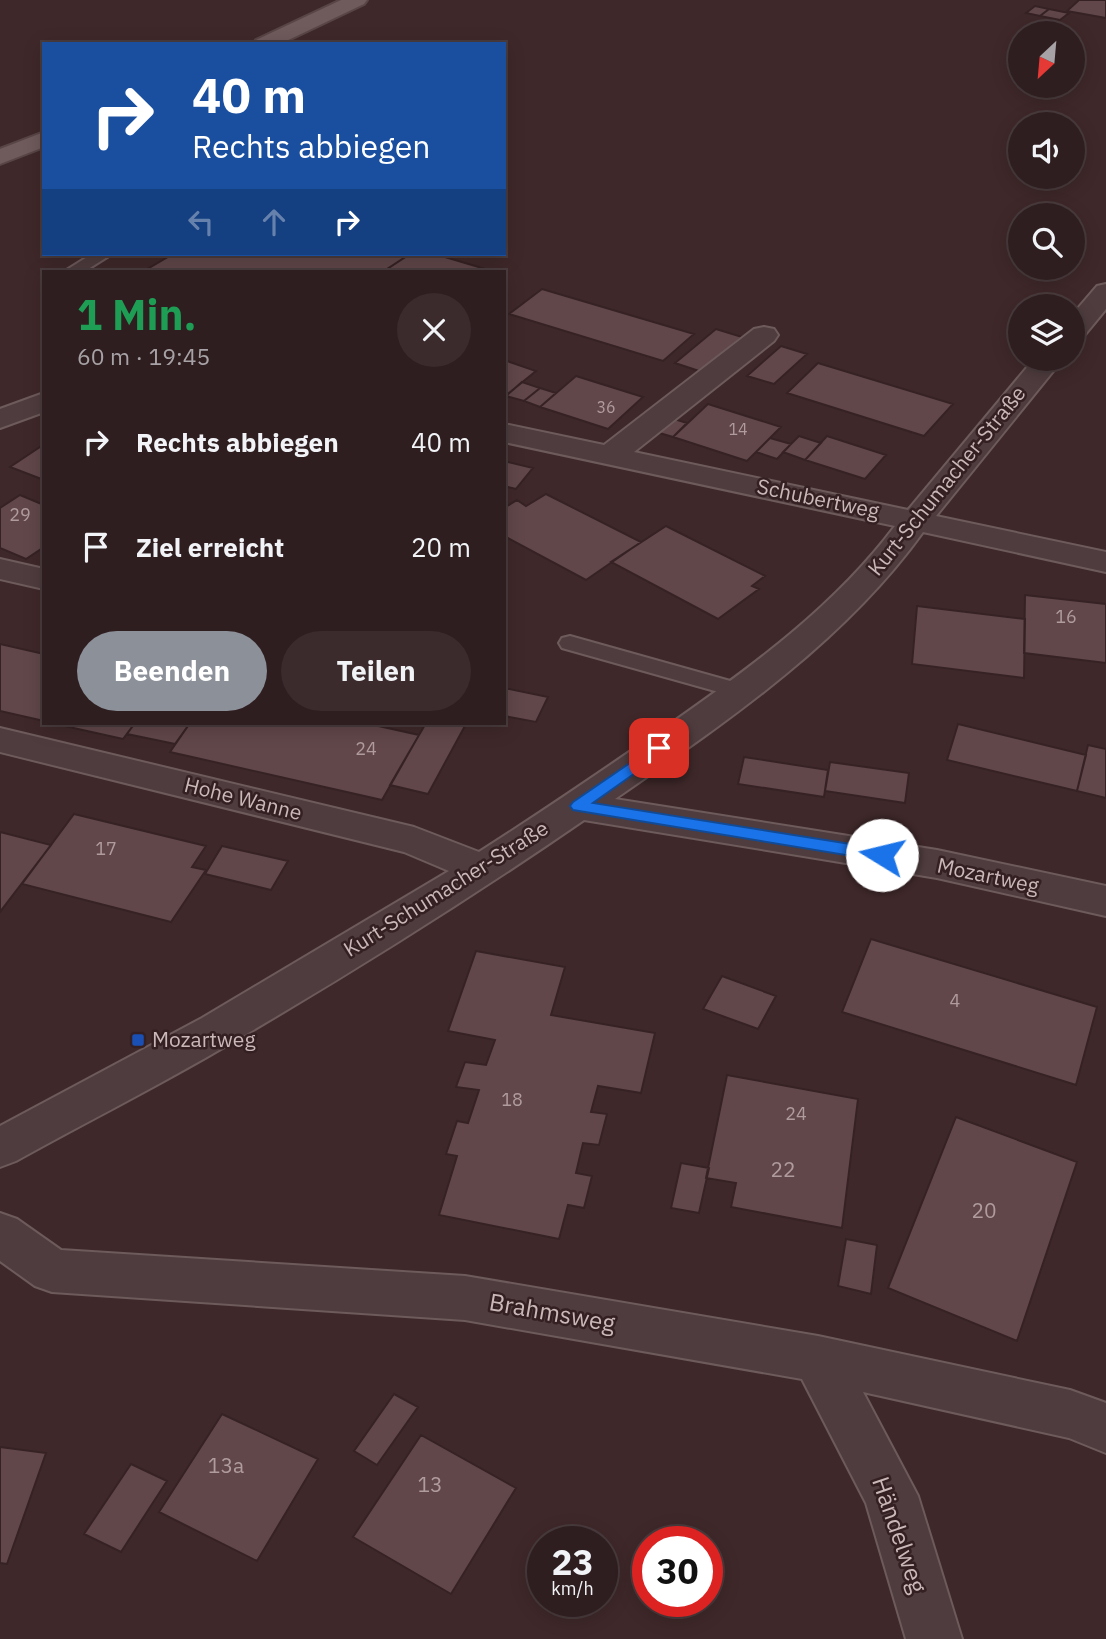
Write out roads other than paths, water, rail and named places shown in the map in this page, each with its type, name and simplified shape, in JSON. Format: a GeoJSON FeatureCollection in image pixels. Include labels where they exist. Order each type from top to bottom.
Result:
{"type":"FeatureCollection","features":[{"type":"Feature","properties":{"kind":"main road"},"geometry":{"type":"LineString","coordinates":[[267,42],[357,0]]}},
{"type":"Feature","properties":{"kind":"main road"},"geometry":{"type":"LineString","coordinates":[[0,157],[42,140]]}},
{"type":"Feature","properties":{"kind":"street"},"geometry":{"type":"LineString","coordinates":[[1085,317],[1106,292]]}},
{"type":"Feature","properties":{"kind":"street"},"geometry":{"type":"LineString","coordinates":[[611,455],[764,335]]}},
{"type":"Feature","properties":{"kind":"street","name":"Kurt-Schumacher-Straße"},"geometry":{"type":"LineString","coordinates":[[0,1148],[216,1031],[482,869],[578,806],[740,691],[839,609],[901,542],[916,520],[1039,371]]}},
{"type":"Feature","properties":{"kind":"street"},"geometry":{"type":"LineString","coordinates":[[0,419],[42,403]]}},
{"type":"Feature","properties":{"kind":"street","name":"Schubertweg"},"geometry":{"type":"LineString","coordinates":[[506,433],[1106,562]]}},
{"type":"Feature","properties":{"kind":"street"},"geometry":{"type":"LineString","coordinates":[[0,569],[42,579]]}},
{"type":"Feature","properties":{"kind":"street","name":"Hohe Wanne"},"geometry":{"type":"LineString","coordinates":[[0,740],[414,841],[482,869]]}},
{"type":"Feature","properties":{"kind":"street","name":"Mozartweg"},"geometry":{"type":"LineString","coordinates":[[578,806],[937,864],[1106,901]]}},
{"type":"Feature","properties":{"kind":"street","name":"Brahmsweg"},"geometry":{"type":"LineString","coordinates":[[0,1234],[52,1271],[465,1298],[818,1359],[1070,1414],[1106,1428]]}},
{"type":"Feature","properties":{"kind":"street","name":"Händelweg"},"geometry":{"type":"LineString","coordinates":[[818,1359],[891,1496],[934,1639]]}},
{"type":"Feature","properties":{"kind":"lane"},"geometry":{"type":"LineString","coordinates":[[75,270],[100,256]]}},
{"type":"Feature","properties":{"kind":"lane"},"geometry":{"type":"LineString","coordinates":[[570,643],[740,691]]}},
{"type":"Feature","properties":{"kind":"place","name":"Mozartweg"},"geometry":{"type":"Point","coordinates":[138,1040]}}]}
